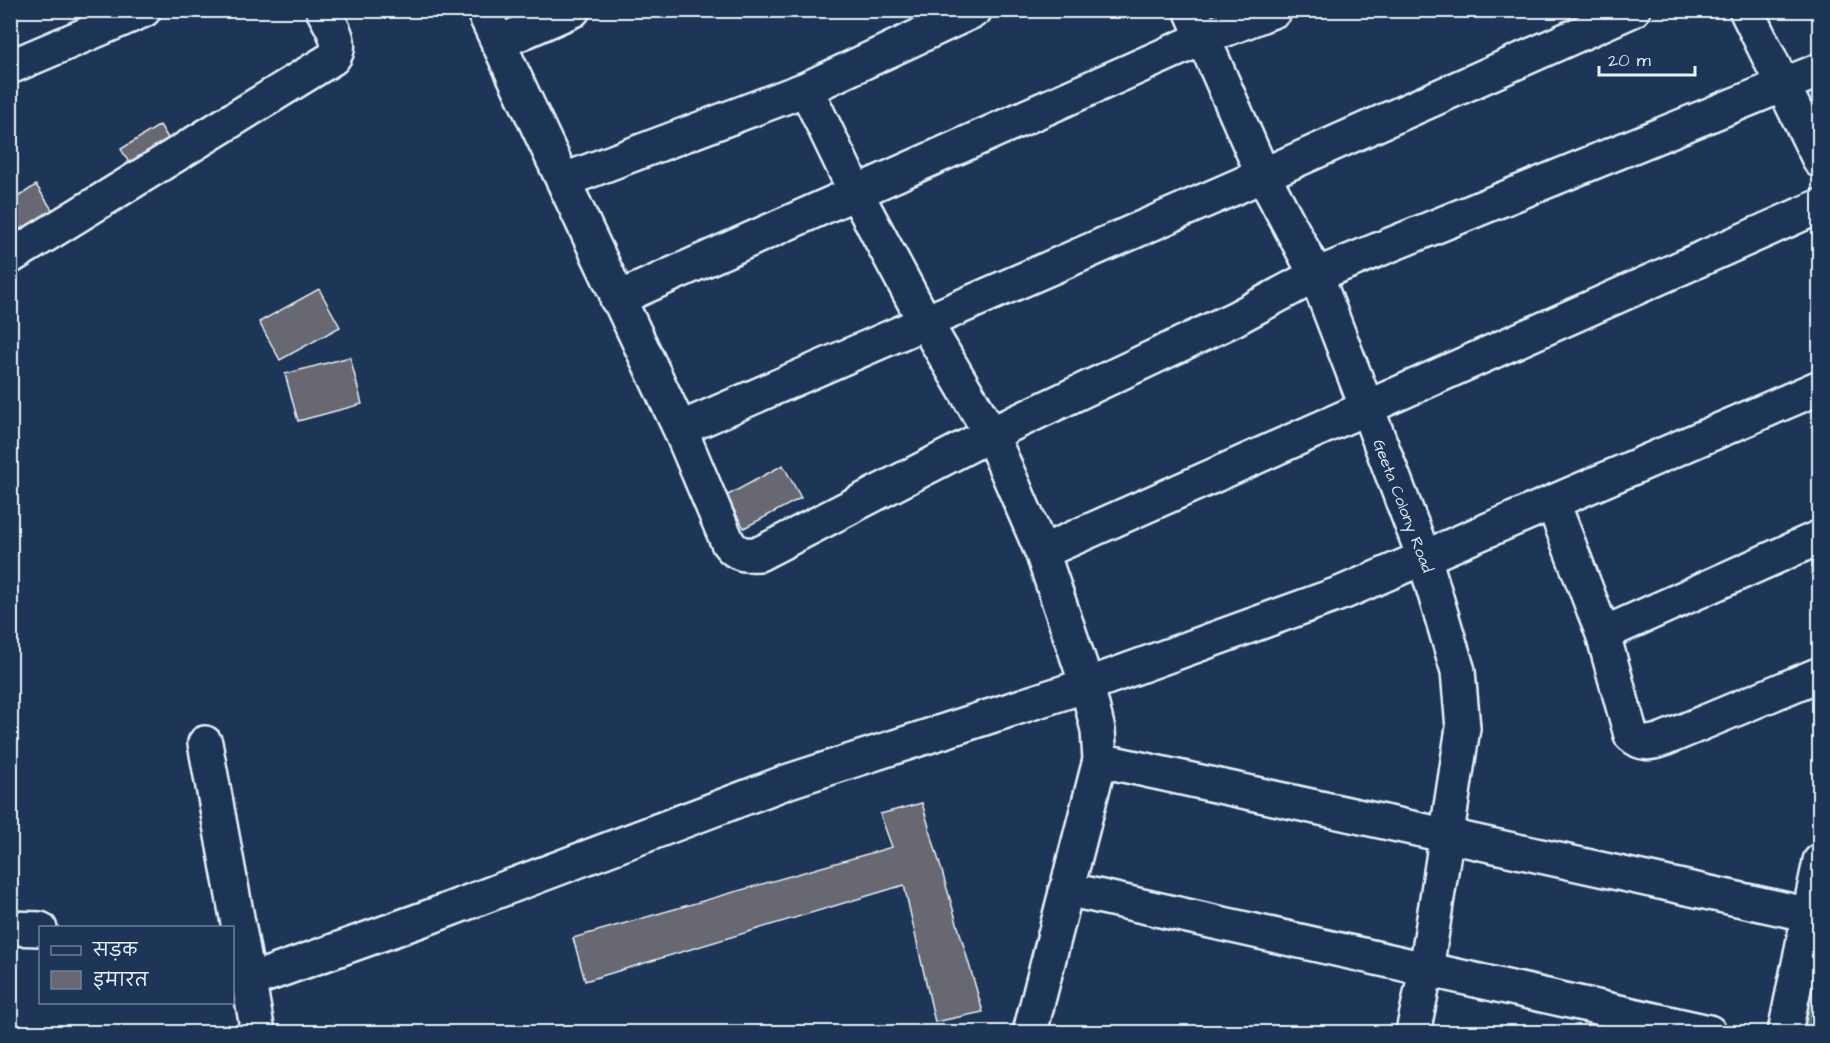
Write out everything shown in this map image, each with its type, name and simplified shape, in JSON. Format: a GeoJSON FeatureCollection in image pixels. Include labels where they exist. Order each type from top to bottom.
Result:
{"type":"FeatureCollection","features":[{"type":"Feature","properties":{"kind":"street"},"geometry":{"type":"LineString","coordinates":[[10,67],[144,10]]}},
{"type":"Feature","properties":{"kind":"street"},"geometry":{"type":"LineString","coordinates":[[10,257],[333,58],[337,53],[338,40],[323,10]]}},
{"type":"Feature","properties":{"kind":"street"},"geometry":{"type":"LineString","coordinates":[[483,10],[565,180],[617,299],[680,429],[728,543],[734,550],[745,555],[759,554],[991,434],[1234,319],[1316,275],[1820,70]]}},
{"type":"Feature","properties":{"kind":"street"},"geometry":{"type":"LineString","coordinates":[[498,43],[573,10]]}},
{"type":"Feature","properties":{"kind":"street"},"geometry":{"type":"LineString","coordinates":[[565,180],[806,89],[975,10]]}},
{"type":"Feature","properties":{"kind":"street"},"geometry":{"type":"LineString","coordinates":[[617,299],[855,191],[1197,24],[1275,10]]}},
{"type":"Feature","properties":{"kind":"street"},"geometry":{"type":"LineString","coordinates":[[680,429],[1263,175],[1633,10]]}},
{"type":"Feature","properties":{"kind":"street"},"geometry":{"type":"LineString","coordinates":[[1746,10],[1820,161]]}},
{"type":"Feature","properties":{"kind":"street","name":"Geeta Colony Road"},"geometry":{"type":"LineString","coordinates":[[1197,24],[1263,175],[1316,275],[1424,557],[1458,671],[1463,728],[1426,969],[1413,1032]]}},
{"type":"Feature","properties":{"kind":"street"},"geometry":{"type":"LineString","coordinates":[[806,89],[855,191],[925,322],[991,434],[1042,552],[1088,685],[1098,730],[1100,760],[1066,889],[1036,1032]]}},
{"type":"Feature","properties":{"kind":"street"},"geometry":{"type":"LineString","coordinates":[[1042,552],[1366,410],[1820,206]]}},
{"type":"Feature","properties":{"kind":"street"},"geometry":{"type":"LineString","coordinates":[[249,981],[789,781],[1088,685],[1344,592],[1820,387]]}},
{"type":"Feature","properties":{"kind":"street"},"geometry":{"type":"LineString","coordinates":[[1553,503],[1603,634],[1631,735],[1639,742],[1652,744],[1820,674]]}},
{"type":"Feature","properties":{"kind":"street"},"geometry":{"type":"LineString","coordinates":[[1603,634],[1820,537]]}},
{"type":"Feature","properties":{"kind":"street"},"geometry":{"type":"LineString","coordinates":[[205,742],[237,937],[249,981],[258,1032]]}},
{"type":"Feature","properties":{"kind":"street"},"geometry":{"type":"LineString","coordinates":[[1100,760],[1811,915]]}},
{"type":"Feature","properties":{"kind":"street"},"geometry":{"type":"LineString","coordinates":[[1785,1032],[1811,915],[1820,861]]}},
{"type":"Feature","properties":{"kind":"street"},"geometry":{"type":"LineString","coordinates":[[1066,889],[1709,1032]]}},
{"type":"Feature","properties":{"kind":"street"},"geometry":{"type":"LineString","coordinates":[[10,928],[39,929]]}},
{"type":"Feature","properties":{"kind":"green space"},"geometry":{"type":"Polygon","coordinates":[[[1819,919],[1819,1032],[1795,1032],[1819,919]]]}},
{"type":"Feature","properties":{"kind":"building"},"geometry":{"type":"Polygon","coordinates":[[[160,125],[176,151],[136,175],[121,149],[160,125]]]}},
{"type":"Feature","properties":{"kind":"building"},"geometry":{"type":"Polygon","coordinates":[[[36,185],[57,217],[10,247],[10,202],[36,185]]]}},
{"type":"Feature","properties":{"kind":"building"},"geometry":{"type":"Polygon","coordinates":[[[319,289],[340,327],[280,360],[259,322],[319,289]]]}},
{"type":"Feature","properties":{"kind":"building"},"geometry":{"type":"Polygon","coordinates":[[[350,357],[362,404],[298,421],[285,374],[350,357]]]}},
{"type":"Feature","properties":{"kind":"building"},"geometry":{"type":"Polygon","coordinates":[[[783,465],[801,498],[744,528],[726,496],[783,465]]]}},
{"type":"Feature","properties":{"kind":"building"},"geometry":{"type":"Polygon","coordinates":[[[922,803],[983,1012],[935,1022],[904,885],[585,981],[573,938],[892,847],[880,814],[922,803]]]}}]}
